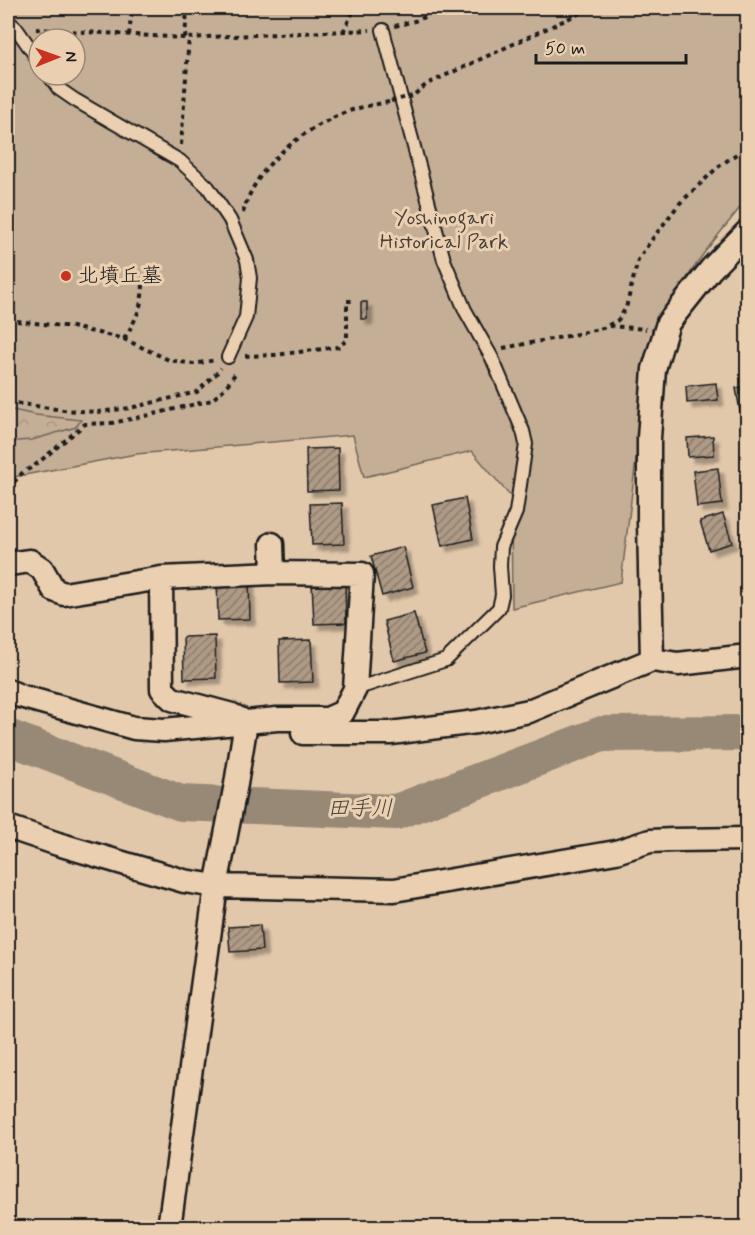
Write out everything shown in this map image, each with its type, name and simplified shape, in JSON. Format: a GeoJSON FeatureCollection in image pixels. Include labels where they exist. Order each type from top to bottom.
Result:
{"type":"FeatureCollection","features":[{"type":"Feature","properties":{"kind":"street"},"geometry":{"type":"LineString","coordinates":[[652,660],[649,438],[654,369],[668,324],[711,270],[747,231]]}},
{"type":"Feature","properties":{"kind":"street"},"geometry":{"type":"LineString","coordinates":[[272,544],[273,573]]}},
{"type":"Feature","properties":{"kind":"street"},"geometry":{"type":"LineString","coordinates":[[8,564],[30,561],[42,569],[54,590],[64,594],[161,579],[273,573],[362,574],[355,688],[343,712],[327,719],[276,719],[173,730],[134,728],[8,691]]}},
{"type":"Feature","properties":{"kind":"street"},"geometry":{"type":"LineString","coordinates":[[161,579],[162,689],[172,699],[232,715],[267,730],[309,734],[391,733],[476,722],[529,711],[652,660],[678,664],[747,656]]}},
{"type":"Feature","properties":{"kind":"street"},"geometry":{"type":"LineString","coordinates":[[169,1227],[216,886],[246,722]]}},
{"type":"Feature","properties":{"kind":"street"},"geometry":{"type":"LineString","coordinates":[[8,828],[184,880],[216,886],[394,890],[616,852],[650,841],[747,838]]}},
{"type":"Feature","properties":{"kind":"lane"},"geometry":{"type":"LineString","coordinates":[[12,24],[27,45]]}},
{"type":"Feature","properties":{"kind":"lane"},"geometry":{"type":"LineString","coordinates":[[355,688],[446,660],[500,608],[501,547],[516,512],[526,444],[523,431],[488,350],[465,310],[444,260],[383,30]]}},
{"type":"Feature","properties":{"kind":"lane"},"geometry":{"type":"LineString","coordinates":[[58,87],[75,100],[180,161],[208,187],[230,220],[247,260],[250,278],[246,316],[234,361]]}},
{"type":"Feature","properties":{"kind":"path"},"geometry":{"type":"LineString","coordinates":[[129,35],[132,8]]}},
{"type":"Feature","properties":{"kind":"path"},"geometry":{"type":"LineString","coordinates":[[180,161],[188,8]]}},
{"type":"Feature","properties":{"kind":"path"},"geometry":{"type":"LineString","coordinates":[[343,32],[355,8]]}},
{"type":"Feature","properties":{"kind":"path"},"geometry":{"type":"LineString","coordinates":[[12,24],[129,35],[187,37],[343,32],[383,30],[418,20],[442,8]]}},
{"type":"Feature","properties":{"kind":"path"},"geometry":{"type":"LineString","coordinates":[[236,237],[246,200],[266,167],[300,137],[340,115],[412,96],[427,84],[591,8]]}},
{"type":"Feature","properties":{"kind":"path"},"geometry":{"type":"LineString","coordinates":[[488,350],[603,328],[618,320],[626,308],[638,260],[679,204],[718,167],[747,146]]}},
{"type":"Feature","properties":{"kind":"path"},"geometry":{"type":"LineString","coordinates":[[124,339],[137,317],[142,300],[143,284]]}},
{"type":"Feature","properties":{"kind":"path"},"geometry":{"type":"LineString","coordinates":[[242,356],[276,355],[338,347],[347,340],[347,301],[354,301]]}},
{"type":"Feature","properties":{"kind":"path"},"geometry":{"type":"LineString","coordinates":[[8,320],[72,327],[124,339],[169,360],[193,364],[234,361]]}},
{"type":"Feature","properties":{"kind":"path"},"geometry":{"type":"LineString","coordinates":[[607,325],[665,331]]}},
{"type":"Feature","properties":{"kind":"path"},"geometry":{"type":"LineString","coordinates":[[8,402],[63,410],[98,412],[130,408],[197,392],[234,361]]}},
{"type":"Feature","properties":{"kind":"path"},"geometry":{"type":"LineString","coordinates":[[8,489],[23,472],[33,467],[85,424],[112,423],[212,400],[225,388],[237,371],[234,361]]}},
{"type":"Feature","properties":{"kind":"green space","name":"Yoshinogari Historical Park"},"geometry":{"type":"Polygon","coordinates":[[[8,8],[747,8],[747,199],[704,253],[652,329],[621,582],[512,608],[511,497],[472,451],[364,477],[353,435],[136,454],[8,478],[8,8]]]}},
{"type":"Feature","properties":{"kind":"green space"},"geometry":{"type":"Polygon","coordinates":[[[8,409],[81,420],[76,427],[32,440],[17,441],[8,451],[8,409]]]}},
{"type":"Feature","properties":{"kind":"building"},"geometry":{"type":"Polygon","coordinates":[[[361,302],[367,302],[367,319],[361,319],[361,302]]]}},
{"type":"Feature","properties":{"kind":"building"},"geometry":{"type":"Polygon","coordinates":[[[716,383],[718,400],[687,403],[686,386],[716,383]]]}},
{"type":"Feature","properties":{"kind":"building"},"geometry":{"type":"Polygon","coordinates":[[[748,386],[748,428],[743,429],[736,388],[748,386]]]}},
{"type":"Feature","properties":{"kind":"building"},"geometry":{"type":"Polygon","coordinates":[[[713,436],[714,455],[688,457],[687,438],[713,436]]]}},
{"type":"Feature","properties":{"kind":"building"},"geometry":{"type":"Polygon","coordinates":[[[338,448],[339,490],[307,491],[306,449],[338,448]]]}},
{"type":"Feature","properties":{"kind":"building"},"geometry":{"type":"Polygon","coordinates":[[[718,468],[722,504],[697,507],[693,471],[718,468]]]}},
{"type":"Feature","properties":{"kind":"building"},"geometry":{"type":"Polygon","coordinates":[[[465,498],[473,539],[442,546],[433,505],[465,498]]]}},
{"type":"Feature","properties":{"kind":"building"},"geometry":{"type":"Polygon","coordinates":[[[342,503],[344,544],[312,545],[310,504],[342,503]]]}},
{"type":"Feature","properties":{"kind":"building"},"geometry":{"type":"Polygon","coordinates":[[[723,514],[732,543],[709,550],[700,521],[723,514]]]}},
{"type":"Feature","properties":{"kind":"building"},"geometry":{"type":"Polygon","coordinates":[[[748,535],[748,553],[747,553],[743,537],[748,535]]]}},
{"type":"Feature","properties":{"kind":"building"},"geometry":{"type":"Polygon","coordinates":[[[403,547],[413,587],[382,596],[371,556],[403,547]]]}},
{"type":"Feature","properties":{"kind":"building"},"geometry":{"type":"Polygon","coordinates":[[[249,577],[250,619],[218,620],[217,578],[249,577]]]}},
{"type":"Feature","properties":{"kind":"building"},"geometry":{"type":"Polygon","coordinates":[[[345,581],[346,623],[314,624],[312,583],[345,581]]]}},
{"type":"Feature","properties":{"kind":"building"},"geometry":{"type":"Polygon","coordinates":[[[414,613],[425,653],[394,661],[384,621],[414,613]]]}},
{"type":"Feature","properties":{"kind":"building"},"geometry":{"type":"Polygon","coordinates":[[[215,636],[216,678],[184,679],[183,637],[215,636]]]}},
{"type":"Feature","properties":{"kind":"building"},"geometry":{"type":"Polygon","coordinates":[[[311,640],[313,682],[280,683],[279,641],[311,640]]]}},
{"type":"Feature","properties":{"kind":"building"},"geometry":{"type":"Polygon","coordinates":[[[260,925],[262,950],[230,952],[228,927],[260,925]]]}},
{"type":"Feature","properties":{"kind":"waterway","name":"田手川"},"geometry":{"type":"LineString","coordinates":[[8,737],[181,803],[396,812],[602,734],[748,733]]}},
{"type":"Feature","properties":{"kind":"place","name":"北墳丘墓"},"geometry":{"type":"Point","coordinates":[66,276]}}]}
